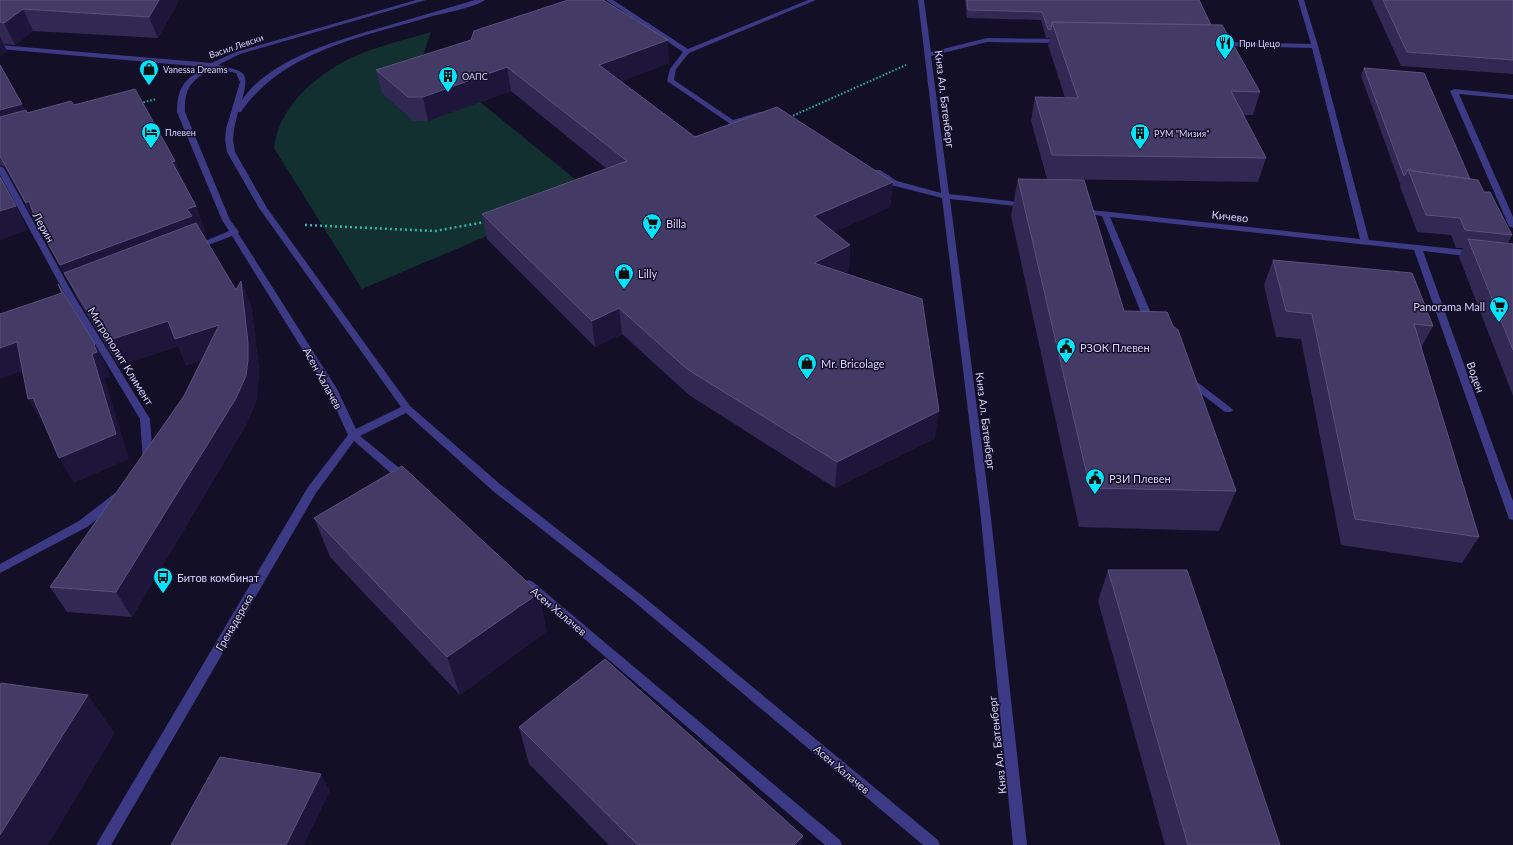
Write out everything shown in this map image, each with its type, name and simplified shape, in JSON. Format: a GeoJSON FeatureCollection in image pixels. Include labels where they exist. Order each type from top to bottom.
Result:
{"type":"FeatureCollection","features":[{"type":"Feature","properties":{"kind":"street","name":"Васил Левски"},"geometry":{"type":"LineString","coordinates":[[0,47],[211,65],[252,49],[424,0]]}},
{"type":"Feature","properties":{"kind":"street"},"geometry":{"type":"LineString","coordinates":[[233,118],[239,107],[262,83],[296,61],[317,51],[336,43],[482,0]]}},
{"type":"Feature","properties":{"kind":"street"},"geometry":{"type":"LineString","coordinates":[[609,0],[687,52]]}},
{"type":"Feature","properties":{"kind":"street"},"geometry":{"type":"LineString","coordinates":[[789,117],[776,109],[732,123],[670,81],[673,69],[687,52],[813,0]]}},
{"type":"Feature","properties":{"kind":"street","name":"Княз Ал. Батенберг"},"geometry":{"type":"LineString","coordinates":[[921,0],[985,509],[1020,845]]}},
{"type":"Feature","properties":{"kind":"street"},"geometry":{"type":"LineString","coordinates":[[1301,0],[1315,46],[1365,242]]}},
{"type":"Feature","properties":{"kind":"street"},"geometry":{"type":"LineString","coordinates":[[928,55],[987,40],[1066,41]]}},
{"type":"Feature","properties":{"kind":"street"},"geometry":{"type":"LineString","coordinates":[[1215,44],[1315,46]]}},
{"type":"Feature","properties":{"kind":"street"},"geometry":{"type":"LineString","coordinates":[[182,92],[199,74],[211,65]]}},
{"type":"Feature","properties":{"kind":"street","name":"Асен Халачев"},"geometry":{"type":"LineString","coordinates":[[211,65],[231,69],[238,72],[242,77],[243,82],[228,140],[231,152],[274,223],[407,408],[497,488],[636,597],[933,845]]}},
{"type":"Feature","properties":{"kind":"street"},"geometry":{"type":"LineString","coordinates":[[1512,221],[1496,196],[1454,91],[1513,97]]}},
{"type":"Feature","properties":{"kind":"street","name":"Асен Халачев"},"geometry":{"type":"LineString","coordinates":[[182,92],[180,102],[181,112],[226,220],[235,232],[332,389],[353,435],[413,486]]}},
{"type":"Feature","properties":{"kind":"street"},"geometry":{"type":"LineString","coordinates":[[868,166],[894,183],[945,196],[1037,206]]}},
{"type":"Feature","properties":{"kind":"street","name":"Лерин"},"geometry":{"type":"LineString","coordinates":[[0,168],[70,296]]}},
{"type":"Feature","properties":{"kind":"street","name":"Кичево"},"geometry":{"type":"LineString","coordinates":[[1075,210],[1483,255]]}},
{"type":"Feature","properties":{"kind":"street"},"geometry":{"type":"LineString","coordinates":[[1105,214],[1155,335]]}},
{"type":"Feature","properties":{"kind":"street"},"geometry":{"type":"LineString","coordinates":[[184,252],[235,232]]}},
{"type":"Feature","properties":{"kind":"street","name":"Воден"},"geometry":{"type":"LineString","coordinates":[[1417,247],[1513,516]]}},
{"type":"Feature","properties":{"kind":"street","name":"Митрополит Климент"},"geometry":{"type":"LineString","coordinates":[[70,296],[145,419],[149,460],[144,466]]}},
{"type":"Feature","properties":{"kind":"street"},"geometry":{"type":"LineString","coordinates":[[1179,373],[1228,410]]}},
{"type":"Feature","properties":{"kind":"street","name":"Гренадерска"},"geometry":{"type":"LineString","coordinates":[[103,845],[312,490],[353,435],[407,408]]}},
{"type":"Feature","properties":{"kind":"street"},"geometry":{"type":"LineString","coordinates":[[0,569],[83,524],[126,490]]}},
{"type":"Feature","properties":{"kind":"street","name":"Асен Халачев"},"geometry":{"type":"LineString","coordinates":[[522,578],[835,845]]}},
{"type":"Feature","properties":{"kind":"path"},"geometry":{"type":"LineString","coordinates":[[789,117],[928,55]]}},
{"type":"Feature","properties":{"kind":"path"},"geometry":{"type":"LineString","coordinates":[[139,103],[182,92]]}},
{"type":"Feature","properties":{"kind":"path"},"geometry":{"type":"LineString","coordinates":[[274,223],[435,231],[487,222]]}},
{"type":"Feature","properties":{"kind":"green space"},"geometry":{"type":"Polygon","coordinates":[[[431,32],[423,55],[413,121],[428,121],[480,102],[591,192],[362,289],[274,148],[278,132],[284,117],[293,103],[304,90],[331,69],[368,51],[431,32]]]}},
{"type":"Feature","properties":{"kind":"building"},"geometry":{"type":"Polygon","coordinates":[[[0,0],[159,0],[149,17],[23,9],[4,23],[0,22],[0,0]]]}},
{"type":"Feature","properties":{"kind":"building"},"geometry":{"type":"Polygon","coordinates":[[[568,0],[603,0],[668,40],[599,65],[695,137],[777,107],[893,182],[814,216],[850,245],[814,263],[922,299],[939,411],[837,462],[687,369],[619,308],[592,321],[482,214],[627,161],[507,67],[423,97],[408,97],[376,70],[471,40],[474,31],[568,0]]]}},
{"type":"Feature","properties":{"kind":"building"},"geometry":{"type":"Polygon","coordinates":[[[967,0],[1199,0],[1211,25],[1052,22],[1051,30],[1048,29],[1042,12],[968,10],[967,0]]]}},
{"type":"Feature","properties":{"kind":"building"},"geometry":{"type":"Polygon","coordinates":[[[1383,0],[1513,0],[1513,60],[1407,52],[1383,0]]]}},
{"type":"Feature","properties":{"kind":"building"},"geometry":{"type":"Polygon","coordinates":[[[1052,22],[1222,25],[1260,92],[1231,91],[1266,158],[1052,155],[1035,97],[1078,98],[1052,22]]]}},
{"type":"Feature","properties":{"kind":"building"},"geometry":{"type":"Polygon","coordinates":[[[0,65],[22,104],[0,110],[0,65]]]}},
{"type":"Feature","properties":{"kind":"building"},"geometry":{"type":"Polygon","coordinates":[[[1364,68],[1424,73],[1470,179],[1408,169],[1404,176],[1364,68]]]}},
{"type":"Feature","properties":{"kind":"building"},"geometry":{"type":"Polygon","coordinates":[[[135,89],[175,161],[172,162],[196,206],[187,209],[192,216],[60,265],[37,224],[29,201],[26,203],[0,156],[0,117],[26,110],[27,113],[71,101],[74,105],[135,89]]]}},
{"type":"Feature","properties":{"kind":"building"},"geometry":{"type":"Polygon","coordinates":[[[1408,169],[1478,180],[1484,192],[1490,192],[1512,235],[1465,230],[1460,218],[1426,215],[1408,169]]]}},
{"type":"Feature","properties":{"kind":"building"},"geometry":{"type":"Polygon","coordinates":[[[0,177],[16,206],[0,211],[0,177]]]}},
{"type":"Feature","properties":{"kind":"building"},"geometry":{"type":"Polygon","coordinates":[[[1018,179],[1084,180],[1124,311],[1167,312],[1173,326],[1178,330],[1236,491],[1090,488],[1018,179]]]}},
{"type":"Feature","properties":{"kind":"building"},"geometry":{"type":"Polygon","coordinates":[[[196,223],[236,290],[241,281],[248,343],[246,376],[235,400],[116,592],[50,587],[184,396],[219,325],[175,339],[168,321],[106,341],[64,273],[196,223]]]}},
{"type":"Feature","properties":{"kind":"building"},"geometry":{"type":"Polygon","coordinates":[[[1468,239],[1513,244],[1513,350],[1468,239]]]}},
{"type":"Feature","properties":{"kind":"building"},"geometry":{"type":"Polygon","coordinates":[[[1273,260],[1412,273],[1433,326],[1414,324],[1479,537],[1355,519],[1312,314],[1286,311],[1273,260]]]}},
{"type":"Feature","properties":{"kind":"building"},"geometry":{"type":"Polygon","coordinates":[[[58,284],[95,344],[94,345],[97,352],[92,354],[116,434],[59,458],[33,398],[28,399],[17,342],[0,348],[0,314],[62,293],[58,284]]]}},
{"type":"Feature","properties":{"kind":"building"},"geometry":{"type":"Polygon","coordinates":[[[402,466],[539,593],[447,657],[314,518],[402,466]]]}},
{"type":"Feature","properties":{"kind":"building"},"geometry":{"type":"Polygon","coordinates":[[[1108,570],[1187,570],[1280,845],[1188,845],[1108,570]]]}},
{"type":"Feature","properties":{"kind":"building"},"geometry":{"type":"Polygon","coordinates":[[[605,659],[803,836],[794,845],[638,845],[519,727],[605,659]]]}},
{"type":"Feature","properties":{"kind":"building"},"geometry":{"type":"Polygon","coordinates":[[[1,683],[88,695],[0,835],[0,685],[1,683]]]}},
{"type":"Feature","properties":{"kind":"building"},"geometry":{"type":"Polygon","coordinates":[[[220,757],[321,774],[286,845],[171,845],[220,757]]]}},
{"type":"Feature","properties":{"kind":"place","name":"При Цецо"},"geometry":{"type":"Point","coordinates":[1225,60]}},
{"type":"Feature","properties":{"kind":"place","name":"Vanessa Dreams"},"geometry":{"type":"Point","coordinates":[149,86]}},
{"type":"Feature","properties":{"kind":"place","name":"ОАПС"},"geometry":{"type":"Point","coordinates":[448,93]}},
{"type":"Feature","properties":{"kind":"place","name":"Плевен"},"geometry":{"type":"Point","coordinates":[151,149]}},
{"type":"Feature","properties":{"kind":"place","name":"РУМ \"Мизия\""},"geometry":{"type":"Point","coordinates":[1140,150]}},
{"type":"Feature","properties":{"kind":"place","name":"Billa"},"geometry":{"type":"Point","coordinates":[652,240]}},
{"type":"Feature","properties":{"kind":"place","name":"Lilly"},"geometry":{"type":"Point","coordinates":[624,290]}},
{"type":"Feature","properties":{"kind":"place","name":"Panorama Mall"},"geometry":{"type":"Point","coordinates":[1499,323]}},
{"type":"Feature","properties":{"kind":"place","name":"РЗОК Плевен"},"geometry":{"type":"Point","coordinates":[1066,364]}},
{"type":"Feature","properties":{"kind":"place","name":"Mr. Bricolage"},"geometry":{"type":"Point","coordinates":[807,380]}},
{"type":"Feature","properties":{"kind":"place","name":"РЗИ Плевен"},"geometry":{"type":"Point","coordinates":[1095,495]}},
{"type":"Feature","properties":{"kind":"place","name":"Битов комбинат"},"geometry":{"type":"Point","coordinates":[163,594]}}]}
